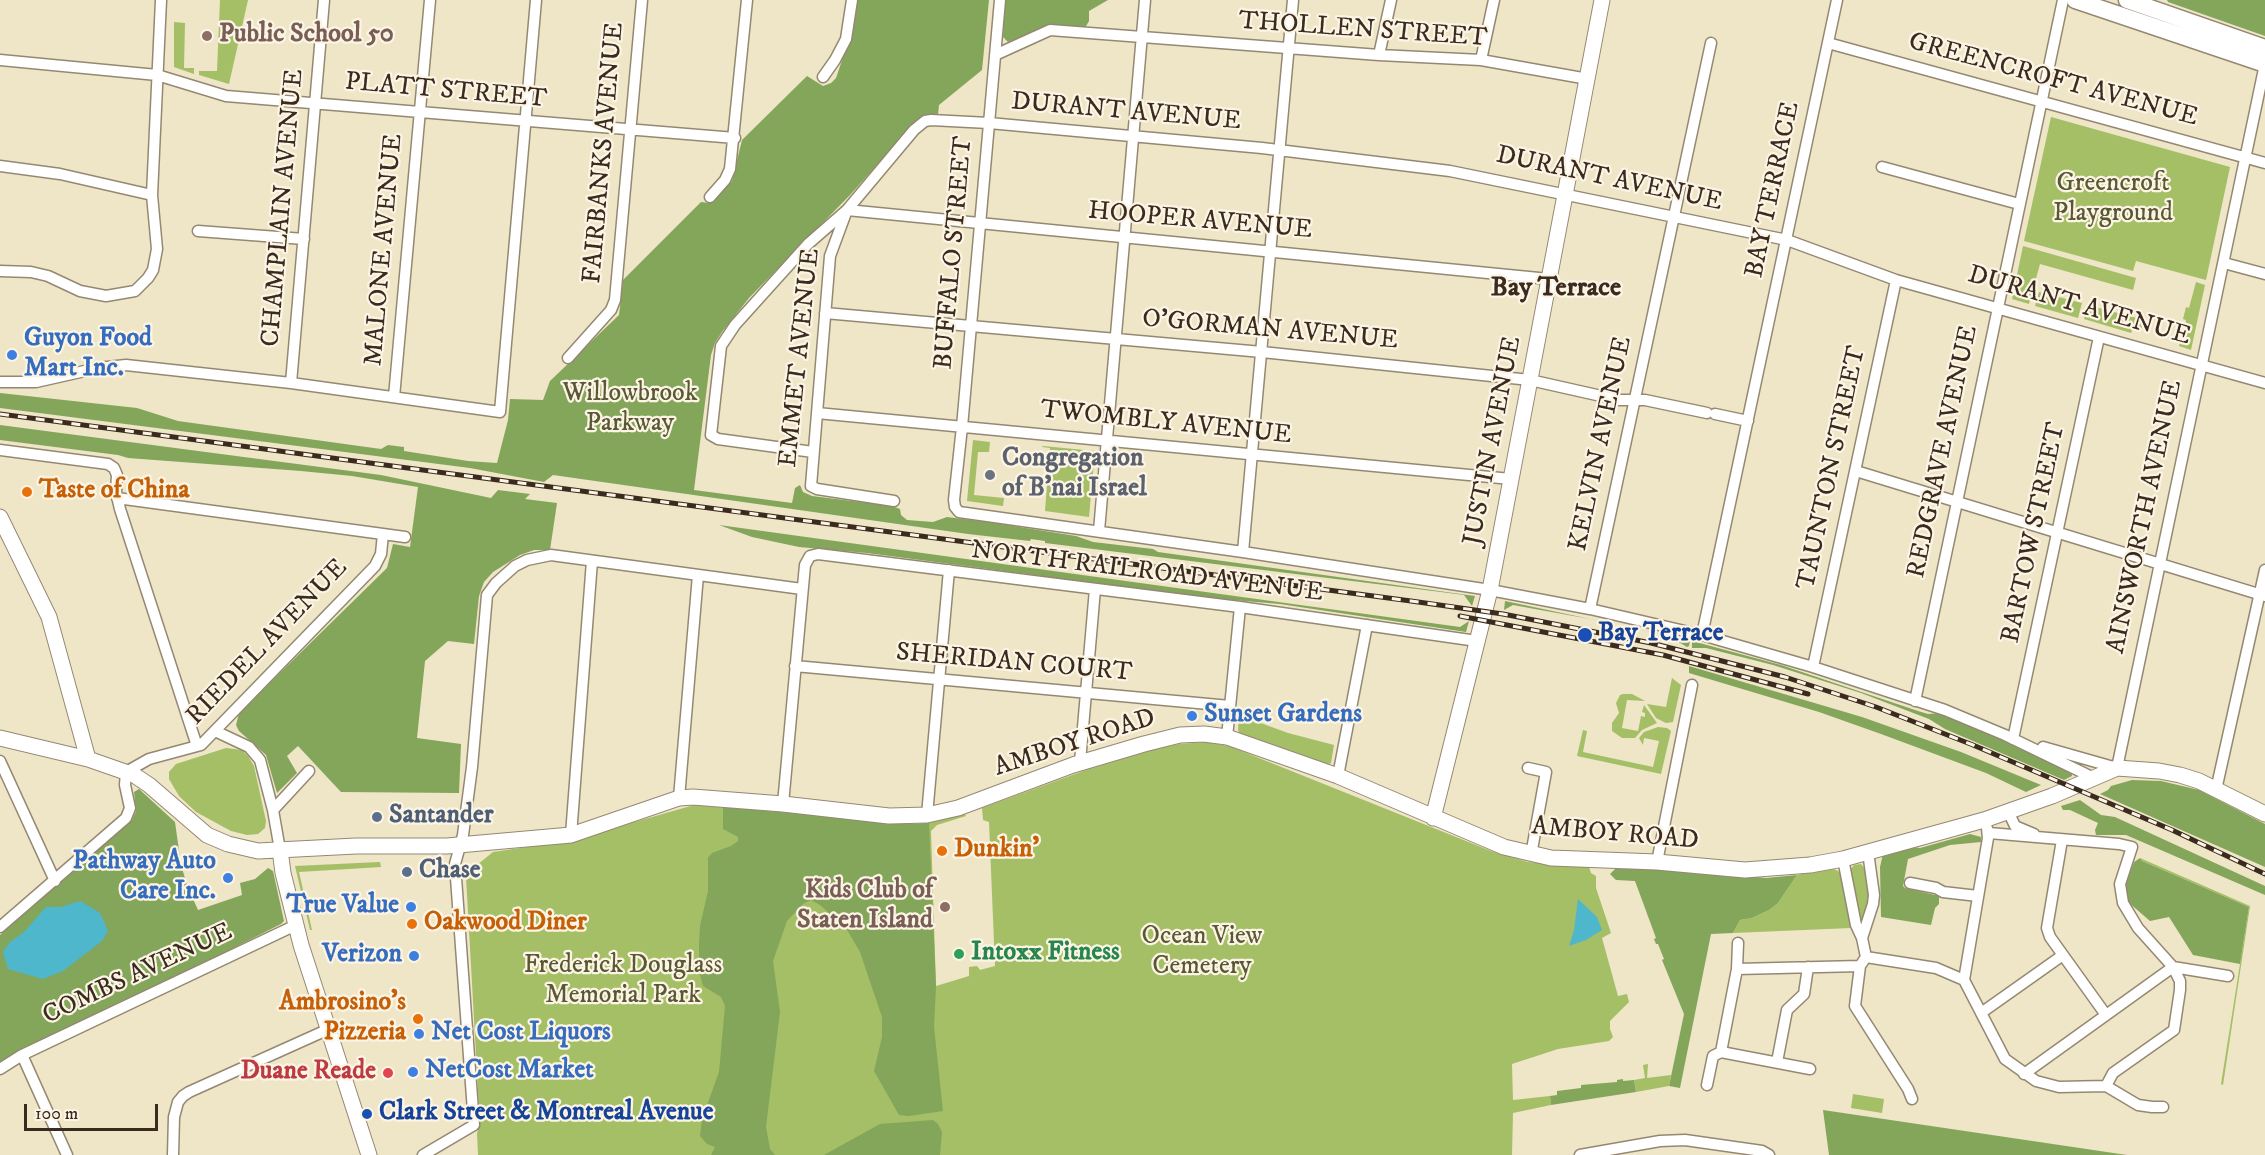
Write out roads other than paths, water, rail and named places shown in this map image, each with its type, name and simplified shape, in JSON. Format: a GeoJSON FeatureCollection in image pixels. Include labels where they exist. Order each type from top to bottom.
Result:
{"type":"FeatureCollection","features":[{"type":"Feature","properties":{"kind":"main road","name":"JUSTIN AVENUE"},"geometry":{"type":"LineString","coordinates":[[1433,818],[1490,590],[1602,0]]}},
{"type":"Feature","properties":{"kind":"main road"},"geometry":{"type":"LineString","coordinates":[[2075,0],[2265,64]]}},
{"type":"Feature","properties":{"kind":"main road"},"geometry":{"type":"LineString","coordinates":[[2127,0],[2265,48]]}},
{"type":"Feature","properties":{"kind":"main road"},"geometry":{"type":"LineString","coordinates":[[0,517],[49,617],[88,759]]}},
{"type":"Feature","properties":{"kind":"main road","name":"AMBOY ROAD"},"geometry":{"type":"LineString","coordinates":[[0,738],[88,759],[126,771],[149,785],[208,836],[223,843],[248,849],[461,845],[571,835],[679,798],[706,797],[889,816],[927,815],[958,808],[1080,762],[1180,735],[1204,734],[1227,737],[1338,776],[1504,847],[1531,855],[1579,860],[1657,862],[1754,870],[1777,869],[1843,859],[1986,826],[2008,811],[2052,796],[2117,768],[2180,775],[2265,814]]}},
{"type":"Feature","properties":{"kind":"main road"},"geometry":{"type":"LineString","coordinates":[[280,850],[296,926],[369,1155]]}},
{"type":"Feature","properties":{"kind":"street"},"geometry":{"type":"LineString","coordinates":[[0,271],[31,272],[48,276],[93,295],[117,296],[135,291],[148,278],[156,259],[152,195],[161,0]]}},
{"type":"Feature","properties":{"kind":"street","name":"CHAMPLAIN AVENUE"},"geometry":{"type":"LineString","coordinates":[[291,383],[324,0]]}},
{"type":"Feature","properties":{"kind":"street","name":"MALONE AVENUE"},"geometry":{"type":"LineString","coordinates":[[394,397],[430,0]]}},
{"type":"Feature","properties":{"kind":"street"},"geometry":{"type":"LineString","coordinates":[[0,382],[36,382],[118,365],[291,383],[500,412],[536,0]]}},
{"type":"Feature","properties":{"kind":"street","name":"FAIRBANKS AVENUE"},"geometry":{"type":"LineString","coordinates":[[568,358],[611,310],[615,300],[642,0]]}},
{"type":"Feature","properties":{"kind":"street"},"geometry":{"type":"LineString","coordinates":[[710,198],[728,176],[735,138],[747,0]]}},
{"type":"Feature","properties":{"kind":"street"},"geometry":{"type":"LineString","coordinates":[[823,77],[846,39],[852,0]]}},
{"type":"Feature","properties":{"kind":"street","name":"BUFFALO STREET"},"geometry":{"type":"LineString","coordinates":[[1000,0],[954,500],[956,510],[968,514],[1099,531]]}},
{"type":"Feature","properties":{"kind":"street"},"geometry":{"type":"LineString","coordinates":[[1145,0],[1099,531],[1490,590],[1590,609],[1702,635],[1813,667],[1977,722],[2094,778]]}},
{"type":"Feature","properties":{"kind":"street"},"geometry":{"type":"LineString","coordinates":[[1243,552],[1293,0]]}},
{"type":"Feature","properties":{"kind":"street"},"geometry":{"type":"LineString","coordinates":[[1379,55],[1391,0]]}},
{"type":"Feature","properties":{"kind":"street"},"geometry":{"type":"LineString","coordinates":[[1481,60],[1494,0]]}},
{"type":"Feature","properties":{"kind":"street","name":"BAY TERRACE"},"geometry":{"type":"LineString","coordinates":[[1702,635],[1837,0]]}},
{"type":"Feature","properties":{"kind":"street","name":"REDGRAVE AVENUE"},"geometry":{"type":"LineString","coordinates":[[1915,701],[2063,0]]}},
{"type":"Feature","properties":{"kind":"street","name":"THOLLEN STREET"},"geometry":{"type":"LineString","coordinates":[[995,55],[1050,30],[1288,49],[1481,60],[1588,79]]}},
{"type":"Feature","properties":{"kind":"street","name":"KELVIN AVENUE"},"geometry":{"type":"LineString","coordinates":[[1590,609],[1711,43]]}},
{"type":"Feature","properties":{"kind":"street","name":"GREENCROFT AVENUE"},"geometry":{"type":"LineString","coordinates":[[1828,43],[2265,163]]}},
{"type":"Feature","properties":{"kind":"street","name":"PLATT STREET"},"geometry":{"type":"LineString","coordinates":[[0,60],[157,75],[226,96],[735,138]]}},
{"type":"Feature","properties":{"kind":"street","name":"AINSWORTH AVENUE"},"geometry":{"type":"LineString","coordinates":[[2117,768],[2265,64]]}},
{"type":"Feature","properties":{"kind":"street","name":"DURANT AVENUE"},"geometry":{"type":"LineString","coordinates":[[925,121],[989,123],[1280,150],[1440,169],[1787,240],[1896,280],[2265,382]]}},
{"type":"Feature","properties":{"kind":"street","name":"EMMET AVENUE"},"geometry":{"type":"LineString","coordinates":[[894,501],[817,489],[811,486],[813,452],[830,256],[847,210],[914,130],[925,121]]}},
{"type":"Feature","properties":{"kind":"street"},"geometry":{"type":"LineString","coordinates":[[0,166],[60,174],[152,195]]}},
{"type":"Feature","properties":{"kind":"street"},"geometry":{"type":"LineString","coordinates":[[1882,167],[2019,204]]}},
{"type":"Feature","properties":{"kind":"street"},"geometry":{"type":"LineString","coordinates":[[813,452],[718,439],[711,435],[710,427],[722,346],[726,336],[808,244],[847,210]]}},
{"type":"Feature","properties":{"kind":"street","name":"HOOPER AVENUE"},"geometry":{"type":"LineString","coordinates":[[847,210],[980,225],[1271,250],[1549,279]]}},
{"type":"Feature","properties":{"kind":"street"},"geometry":{"type":"LineString","coordinates":[[198,231],[304,239]]}},
{"type":"Feature","properties":{"kind":"street"},"geometry":{"type":"LineString","coordinates":[[2224,262],[2265,274]]}},
{"type":"Feature","properties":{"kind":"street","name":"TAUNTON STREET"},"geometry":{"type":"LineString","coordinates":[[1813,667],[1896,280]]}},
{"type":"Feature","properties":{"kind":"street","name":"O'GORMAN AVENUE"},"geometry":{"type":"LineString","coordinates":[[825,313],[1262,351],[1530,380],[1619,400],[1645,400],[1748,421]]}},
{"type":"Feature","properties":{"kind":"street","name":"BARTOW STREET"},"geometry":{"type":"LineString","coordinates":[[2013,739],[2099,337]]}},
{"type":"Feature","properties":{"kind":"street","name":"TWOMBLY AVENUE"},"geometry":{"type":"LineString","coordinates":[[817,413],[1511,479]]}},
{"type":"Feature","properties":{"kind":"street"},"geometry":{"type":"LineString","coordinates":[[0,450],[108,464],[114,468],[117,475],[117,498],[198,746]]}},
{"type":"Feature","properties":{"kind":"street"},"geometry":{"type":"LineString","coordinates":[[1856,471],[2262,595]]}},
{"type":"Feature","properties":{"kind":"street"},"geometry":{"type":"LineString","coordinates":[[117,498],[405,537]]}},
{"type":"Feature","properties":{"kind":"street","name":"RIEDEL AVENUE"},"geometry":{"type":"LineString","coordinates":[[126,771],[149,759],[198,746],[215,731],[375,566],[381,554],[383,534]]}},
{"type":"Feature","properties":{"kind":"street","name":"NORTH RAILROAD AVENUE"},"geometry":{"type":"LineString","coordinates":[[802,589],[805,565],[810,556],[818,554],[1240,607],[1477,642]]}},
{"type":"Feature","properties":{"kind":"street"},"geometry":{"type":"LineString","coordinates":[[423,1155],[474,1125],[455,864],[461,845],[472,767],[487,595],[505,575],[526,560],[551,555],[802,589],[783,804]]}},
{"type":"Feature","properties":{"kind":"street"},"geometry":{"type":"LineString","coordinates":[[571,835],[592,561]]}},
{"type":"Feature","properties":{"kind":"street"},"geometry":{"type":"LineString","coordinates":[[927,815],[949,570]]}},
{"type":"Feature","properties":{"kind":"street"},"geometry":{"type":"LineString","coordinates":[[2216,790],[2262,595],[2265,570]]}},
{"type":"Feature","properties":{"kind":"street"},"geometry":{"type":"LineString","coordinates":[[679,798],[698,575]]}},
{"type":"Feature","properties":{"kind":"street"},"geometry":{"type":"LineString","coordinates":[[1080,762],[1095,589]]}},
{"type":"Feature","properties":{"kind":"street"},"geometry":{"type":"LineString","coordinates":[[1227,737],[1240,607]]}},
{"type":"Feature","properties":{"kind":"street"},"geometry":{"type":"LineString","coordinates":[[1338,776],[1367,625]]}},
{"type":"Feature","properties":{"kind":"street","name":"SHERIDAN COURT"},"geometry":{"type":"LineString","coordinates":[[795,666],[1230,706]]}},
{"type":"Feature","properties":{"kind":"street"},"geometry":{"type":"LineString","coordinates":[[1657,862],[1692,685]]}},
{"type":"Feature","properties":{"kind":"street"},"geometry":{"type":"LineString","coordinates":[[215,731],[245,744],[255,752],[264,768],[280,850]]}},
{"type":"Feature","properties":{"kind":"street"},"geometry":{"type":"LineString","coordinates":[[2013,739],[2117,768]]}},
{"type":"Feature","properties":{"kind":"street"},"geometry":{"type":"LineString","coordinates":[[0,762],[55,881]]}},
{"type":"Feature","properties":{"kind":"street"},"geometry":{"type":"LineString","coordinates":[[1528,768],[1546,772],[1531,855]]}},
{"type":"Feature","properties":{"kind":"street"},"geometry":{"type":"LineString","coordinates":[[0,927],[128,816],[130,808],[125,785],[126,771]]}},
{"type":"Feature","properties":{"kind":"street"},"geometry":{"type":"LineString","coordinates":[[273,810],[309,771]]}},
{"type":"Feature","properties":{"kind":"street"},"geometry":{"type":"LineString","coordinates":[[2008,811],[2015,826],[2043,837]]}},
{"type":"Feature","properties":{"kind":"street"},"geometry":{"type":"LineString","coordinates":[[2106,1086],[2113,1073],[2174,1030],[2180,981],[2173,967],[2138,928],[2123,903],[2120,884],[2132,847],[2062,840],[1986,826],[1978,896],[1964,980],[2005,1059],[2024,1074],[2049,1086],[2106,1086],[2138,1105],[2163,1107]]}},
{"type":"Feature","properties":{"kind":"street"},"geometry":{"type":"LineString","coordinates":[[2062,840],[2047,928],[2050,937],[2106,1015]]}},
{"type":"Feature","properties":{"kind":"street"},"geometry":{"type":"LineString","coordinates":[[1868,852],[1874,895],[1862,938],[1863,962],[1855,1006],[1908,1089],[1912,1099]]}},
{"type":"Feature","properties":{"kind":"street"},"geometry":{"type":"LineString","coordinates":[[1843,859],[1856,925],[1862,938]]}},
{"type":"Feature","properties":{"kind":"street"},"geometry":{"type":"LineString","coordinates":[[1910,883],[1936,888],[1943,892],[1978,896]]}},
{"type":"Feature","properties":{"kind":"street","name":"COMBS AVENUE"},"geometry":{"type":"LineString","coordinates":[[0,1069],[22,1055],[296,926]]}},
{"type":"Feature","properties":{"kind":"street"},"geometry":{"type":"LineString","coordinates":[[1721,1052],[1737,969],[1738,942]]}},
{"type":"Feature","properties":{"kind":"street"},"geometry":{"type":"LineString","coordinates":[[1981,1013],[2063,955]]}},
{"type":"Feature","properties":{"kind":"street"},"geometry":{"type":"LineString","coordinates":[[1737,969],[1808,967],[1863,962],[1936,968],[1964,980]]}},
{"type":"Feature","properties":{"kind":"street"},"geometry":{"type":"LineString","coordinates":[[1777,1062],[1787,1010],[1804,994],[1808,967]]}},
{"type":"Feature","properties":{"kind":"street"},"geometry":{"type":"LineString","coordinates":[[2024,1074],[2173,967],[2228,976]]}},
{"type":"Feature","properties":{"kind":"street"},"geometry":{"type":"LineString","coordinates":[[173,1155],[174,1117],[178,1102],[183,1096],[328,1029]]}},
{"type":"Feature","properties":{"kind":"street"},"geometry":{"type":"LineString","coordinates":[[1707,1084],[1713,1056],[1721,1052],[1810,1069]]}},
{"type":"Feature","properties":{"kind":"street"},"geometry":{"type":"LineString","coordinates":[[22,1055],[68,1155]]}},
{"type":"Feature","properties":{"kind":"street"},"geometry":{"type":"LineString","coordinates":[[1580,1155],[1660,1141],[1685,1140],[1762,1151],[1769,1155]]}},
{"type":"Feature","properties":{"kind":"water"},"geometry":{"type":"Polygon","coordinates":[[[1578,899],[1597,917],[1602,930],[1586,940],[1569,946],[1574,930],[1578,899]]]}},
{"type":"Feature","properties":{"kind":"water"},"geometry":{"type":"Polygon","coordinates":[[[80,901],[100,913],[108,931],[102,941],[63,971],[43,979],[8,969],[3,952],[10,942],[24,932],[46,907],[61,907],[80,901]]]}},
{"type":"Feature","properties":{"kind":"railway"},"geometry":{"type":"LineString","coordinates":[[0,414],[1411,601],[1503,614],[1651,643],[1785,677],[1876,707],[1973,745],[2172,830],[2265,874]]}},
{"type":"Feature","properties":{"kind":"railway"},"geometry":{"type":"LineString","coordinates":[[1460,616],[1663,655],[1808,694]]}},
{"type":"Feature","properties":{"kind":"place","name":"Public School 50"},"geometry":{"type":"Point","coordinates":[207,36]}},
{"type":"Feature","properties":{"kind":"place","name":"Guyon Food Mart Inc."},"geometry":{"type":"Point","coordinates":[12,355]}},
{"type":"Feature","properties":{"kind":"place","name":"Congregation of B'nai Israel"},"geometry":{"type":"Point","coordinates":[990,475]}},
{"type":"Feature","properties":{"kind":"place","name":"Taste of China"},"geometry":{"type":"Point","coordinates":[27,492]}},
{"type":"Feature","properties":{"kind":"place","name":"Bay Terrace"},"geometry":{"type":"Point","coordinates":[1585,635]}},
{"type":"Feature","properties":{"kind":"place","name":"Sunset Gardens"},"geometry":{"type":"Point","coordinates":[1192,716]}},
{"type":"Feature","properties":{"kind":"place","name":"Santander"},"geometry":{"type":"Point","coordinates":[377,817]}},
{"type":"Feature","properties":{"kind":"place","name":"Dunkin'"},"geometry":{"type":"Point","coordinates":[942,851]}},
{"type":"Feature","properties":{"kind":"place","name":"Chase"},"geometry":{"type":"Point","coordinates":[407,872]}},
{"type":"Feature","properties":{"kind":"place","name":"Pathway Auto Care Inc."},"geometry":{"type":"Point","coordinates":[228,878]}},
{"type":"Feature","properties":{"kind":"place","name":"True Value"},"geometry":{"type":"Point","coordinates":[411,907]}},
{"type":"Feature","properties":{"kind":"place","name":"Kids Club of Staten Island"},"geometry":{"type":"Point","coordinates":[945,907]}},
{"type":"Feature","properties":{"kind":"place","name":"Oakwood Diner"},"geometry":{"type":"Point","coordinates":[412,924]}},
{"type":"Feature","properties":{"kind":"place","name":"Intoxx Fitness"},"geometry":{"type":"Point","coordinates":[959,954]}},
{"type":"Feature","properties":{"kind":"place","name":"Verizon"},"geometry":{"type":"Point","coordinates":[414,956]}},
{"type":"Feature","properties":{"kind":"place","name":"Ambrosino's Pizzeria"},"geometry":{"type":"Point","coordinates":[418,1019]}},
{"type":"Feature","properties":{"kind":"place","name":"Net Cost Liquors"},"geometry":{"type":"Point","coordinates":[419,1034]}},
{"type":"Feature","properties":{"kind":"place","name":"NetCost Market"},"geometry":{"type":"Point","coordinates":[413,1072]}},
{"type":"Feature","properties":{"kind":"place","name":"Duane Reade"},"geometry":{"type":"Point","coordinates":[388,1073]}},
{"type":"Feature","properties":{"kind":"place","name":"Clark Street & Montreal Avenue"},"geometry":{"type":"Point","coordinates":[367,1114]}},
{"type":"Feature","properties":{"kind":"district","name":"Bay Terrace"},"geometry":{"type":"Point","coordinates":[1556,289]}},
{"type":"Feature","properties":{"kind":"park label","name":"Greencroft Playground"},"geometry":{"type":"Point","coordinates":[2113,200]}},
{"type":"Feature","properties":{"kind":"park label","name":"Willowbrook Parkway"},"geometry":{"type":"Point","coordinates":[630,410]}},
{"type":"Feature","properties":{"kind":"park label","name":"Ocean View Cemetery"},"geometry":{"type":"Point","coordinates":[1202,953]}},
{"type":"Feature","properties":{"kind":"park label","name":"Frederick Douglass Memorial Park"},"geometry":{"type":"Point","coordinates":[623,982]}}]}
